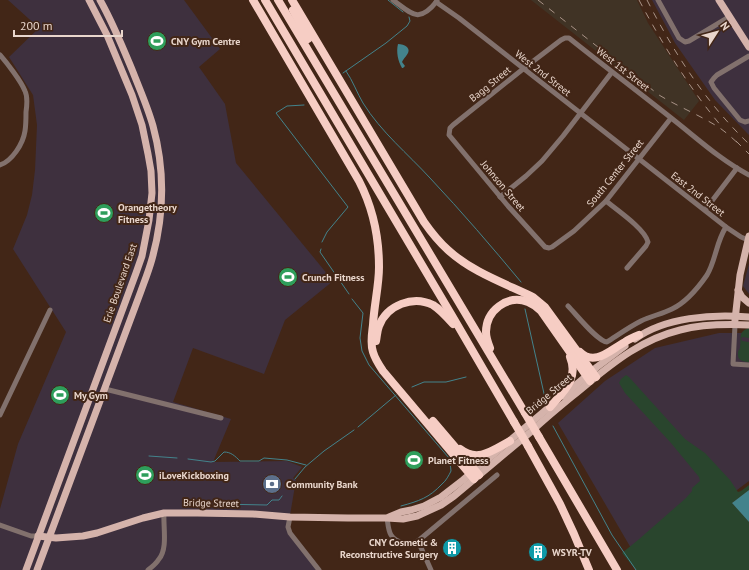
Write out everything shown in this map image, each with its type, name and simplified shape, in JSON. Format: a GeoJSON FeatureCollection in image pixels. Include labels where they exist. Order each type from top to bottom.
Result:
{"type":"FeatureCollection","features":[{"type":"Feature","properties":{"kind":"highway"},"geometry":{"type":"LineString","coordinates":[[253,0],[320,92]]}},
{"type":"Feature","properties":{"kind":"highway"},"geometry":{"type":"LineString","coordinates":[[253,0],[359,181],[372,211],[377,232],[379,257],[371,340],[373,354],[376,361],[383,371],[474,474]]}},
{"type":"Feature","properties":{"kind":"highway"},"geometry":{"type":"LineString","coordinates":[[265,0],[528,446],[560,504],[589,570]]}},
{"type":"Feature","properties":{"kind":"highway"},"geometry":{"type":"LineString","coordinates":[[278,0],[498,367],[617,570]]}},
{"type":"Feature","properties":{"kind":"highway"},"geometry":{"type":"LineString","coordinates":[[288,0],[302,30],[358,133]]}},
{"type":"Feature","properties":{"kind":"highway"},"geometry":{"type":"LineString","coordinates":[[292,0],[424,222],[431,231],[449,250],[470,266],[533,297],[545,307],[569,346],[573,368],[568,387],[550,407]]}},
{"type":"Feature","properties":{"kind":"highway"},"geometry":{"type":"LineString","coordinates":[[498,367],[487,339],[486,332],[488,322],[493,311],[504,303],[512,300],[519,300],[533,304],[541,311],[591,376]]}},
{"type":"Feature","properties":{"kind":"highway"},"geometry":{"type":"LineString","coordinates":[[468,344],[442,311],[428,303],[418,301],[399,304],[392,309],[383,318],[379,325],[376,342],[378,353],[384,363],[451,442],[474,474]]}},
{"type":"Feature","properties":{"kind":"highway"},"geometry":{"type":"LineString","coordinates":[[569,346],[582,355],[597,358],[606,354],[627,340],[639,335]]}},
{"type":"Feature","properties":{"kind":"highway"},"geometry":{"type":"LineString","coordinates":[[451,442],[465,453],[475,455],[486,454],[510,440]]}},
{"type":"Feature","properties":{"kind":"main road","name":"Erie Boulevard East"},"geometry":{"type":"LineString","coordinates":[[26,570],[142,256],[149,220],[152,193],[151,171],[142,125],[107,35],[89,0]]}},
{"type":"Feature","properties":{"kind":"main road"},"geometry":{"type":"LineString","coordinates":[[37,570],[152,259],[160,222],[162,177],[159,152],[153,126],[119,38],[100,0]]}},
{"type":"Feature","properties":{"kind":"main road"},"geometry":{"type":"LineString","coordinates":[[719,0],[748,44]]}},
{"type":"Feature","properties":{"kind":"main road"},"geometry":{"type":"LineString","coordinates":[[735,324],[740,275],[748,238]]}},
{"type":"Feature","properties":{"kind":"main road"},"geometry":{"type":"LineString","coordinates":[[738,290],[742,297],[749,303]]}},
{"type":"Feature","properties":{"kind":"main road","name":"Bridge Street"},"geometry":{"type":"LineString","coordinates":[[38,536],[83,536],[97,534],[144,518],[164,513],[387,518],[427,504],[441,497],[474,474],[568,398],[639,335],[666,324],[692,318],[719,316],[749,317]]}},
{"type":"Feature","properties":{"kind":"main road","name":"Bridge Street"},"geometry":{"type":"LineString","coordinates":[[474,474],[510,440],[550,407],[591,376],[612,364],[631,350],[667,334],[680,330],[706,325],[749,325]]}},
{"type":"Feature","properties":{"kind":"street"},"geometry":{"type":"LineString","coordinates":[[393,0],[414,15],[419,15],[427,11],[437,1]]}},
{"type":"Feature","properties":{"kind":"street"},"geometry":{"type":"LineString","coordinates":[[658,0],[679,38],[685,42],[729,17]]}},
{"type":"Feature","properties":{"kind":"street","name":"West 2nd Street"},"geometry":{"type":"LineString","coordinates":[[437,1],[639,159]]}},
{"type":"Feature","properties":{"kind":"street","name":"Bagg Street"},"geometry":{"type":"LineString","coordinates":[[449,132],[453,125],[564,38]]}},
{"type":"Feature","properties":{"kind":"street","name":"West 1st Street"},"geometry":{"type":"LineString","coordinates":[[564,38],[569,38],[671,118],[737,168],[749,175]]}},
{"type":"Feature","properties":{"kind":"street"},"geometry":{"type":"LineString","coordinates":[[0,54],[25,91],[27,105],[24,138],[8,160],[0,165]]}},
{"type":"Feature","properties":{"kind":"street"},"geometry":{"type":"LineString","coordinates":[[747,122],[740,120],[714,88],[712,80],[717,75],[749,56]]}},
{"type":"Feature","properties":{"kind":"street"},"geometry":{"type":"LineString","coordinates":[[500,196],[526,176],[542,161],[612,72]]}},
{"type":"Feature","properties":{"kind":"street","name":"South Center Street"},"geometry":{"type":"LineString","coordinates":[[548,248],[552,247],[574,231],[606,201],[671,118]]}},
{"type":"Feature","properties":{"kind":"street","name":"Johnson Street"},"geometry":{"type":"LineString","coordinates":[[449,132],[450,138],[530,231],[545,247],[548,248]]}},
{"type":"Feature","properties":{"kind":"street","name":"East 2nd Street"},"geometry":{"type":"LineString","coordinates":[[639,159],[741,238],[748,238]]}},
{"type":"Feature","properties":{"kind":"street"},"geometry":{"type":"LineString","coordinates":[[704,210],[737,168]]}},
{"type":"Feature","properties":{"kind":"street"},"geometry":{"type":"LineString","coordinates":[[606,201],[642,231],[647,238],[648,242],[646,246],[626,268]]}},
{"type":"Feature","properties":{"kind":"street"},"geometry":{"type":"LineString","coordinates":[[149,220],[160,222]]}},
{"type":"Feature","properties":{"kind":"street"},"geometry":{"type":"LineString","coordinates":[[568,306],[584,324],[605,342],[642,320],[673,309],[688,298],[698,288],[707,275],[712,264],[719,239],[726,227]]}},
{"type":"Feature","properties":{"kind":"street"},"geometry":{"type":"LineString","coordinates":[[0,415],[50,310]]}},
{"type":"Feature","properties":{"kind":"street"},"geometry":{"type":"LineString","coordinates":[[735,324],[733,364],[749,365]]}},
{"type":"Feature","properties":{"kind":"street"},"geometry":{"type":"LineString","coordinates":[[105,389],[220,418]]}},
{"type":"Feature","properties":{"kind":"street"},"geometry":{"type":"LineString","coordinates":[[387,518],[389,530],[394,539],[410,544],[418,541],[497,475]]}},
{"type":"Feature","properties":{"kind":"street"},"geometry":{"type":"LineString","coordinates":[[148,570],[163,553],[164,513]]}},
{"type":"Feature","properties":{"kind":"street"},"geometry":{"type":"LineString","coordinates":[[290,517],[288,527],[290,533],[319,570]]}},
{"type":"Feature","properties":{"kind":"street"},"geometry":{"type":"LineString","coordinates":[[0,525],[31,536],[38,536]]}},
{"type":"Feature","properties":{"kind":"street"},"geometry":{"type":"LineString","coordinates":[[418,541],[431,570]]}},
{"type":"Feature","properties":{"kind":"shaded area"},"geometry":{"type":"Polygon","coordinates":[[[8,0],[184,0],[220,49],[199,67],[225,104],[236,163],[333,281],[285,320],[264,374],[193,348],[173,402],[231,419],[213,462],[287,461],[302,467],[293,478],[296,480],[288,527],[319,570],[153,570],[150,567],[146,570],[0,570],[0,509],[18,444],[66,332],[13,249],[27,215],[32,195],[35,170],[37,125],[33,95],[9,57],[39,28],[8,0]]]}},
{"type":"Feature","properties":{"kind":"shaded area"},"geometry":{"type":"Polygon","coordinates":[[[531,0],[637,0],[648,23],[699,101],[684,120],[531,0]]]}},
{"type":"Feature","properties":{"kind":"shaded area"},"geometry":{"type":"Polygon","coordinates":[[[652,0],[749,0],[749,135],[715,100],[675,43],[652,0]]]}},
{"type":"Feature","properties":{"kind":"shaded area"},"geometry":{"type":"Polygon","coordinates":[[[749,264],[749,294],[743,286],[749,264]]]}},
{"type":"Feature","properties":{"kind":"shaded area"},"geometry":{"type":"Polygon","coordinates":[[[719,333],[749,333],[749,481],[737,490],[711,491],[635,555],[558,423],[605,381],[655,348],[719,333]]]}},
{"type":"Feature","properties":{"kind":"green space"},"geometry":{"type":"Polygon","coordinates":[[[749,328],[749,338],[741,338],[742,341],[749,342],[749,362],[745,362],[738,357],[738,352],[740,348],[741,333],[749,328]]]}},
{"type":"Feature","properties":{"kind":"green space"},"geometry":{"type":"Polygon","coordinates":[[[626,375],[685,439],[705,453],[730,480],[738,492],[749,485],[749,490],[732,503],[749,522],[749,570],[636,570],[622,553],[686,498],[692,491],[692,488],[700,481],[699,477],[671,443],[625,393],[619,383],[626,375]]]}},
{"type":"Feature","properties":{"kind":"water"},"geometry":{"type":"Polygon","coordinates":[[[398,44],[402,44],[407,47],[409,51],[402,62],[405,66],[403,68],[398,56],[398,44]]]}},
{"type":"Feature","properties":{"kind":"water"},"geometry":{"type":"Polygon","coordinates":[[[749,490],[749,522],[732,503],[749,490]]]}},
{"type":"Feature","properties":{"kind":"waterway"},"geometry":{"type":"LineString","coordinates":[[388,0],[403,12]]}},
{"type":"Feature","properties":{"kind":"waterway"},"geometry":{"type":"LineString","coordinates":[[343,73],[386,43],[407,26],[410,21],[409,17]]}},
{"type":"Feature","properties":{"kind":"waterway"},"geometry":{"type":"LineString","coordinates":[[346,71],[363,103],[378,124],[454,204],[521,282]]}},
{"type":"Feature","properties":{"kind":"waterway"},"geometry":{"type":"LineString","coordinates":[[304,105],[287,106],[276,113],[348,207],[327,232],[322,242]]}},
{"type":"Feature","properties":{"kind":"waterway"},"geometry":{"type":"LineString","coordinates":[[321,249],[320,252],[349,294]]}},
{"type":"Feature","properties":{"kind":"waterway"},"geometry":{"type":"LineString","coordinates":[[352,299],[363,313],[360,338],[362,351],[369,365],[449,458],[451,471],[443,483],[433,493],[401,506]]}},
{"type":"Feature","properties":{"kind":"waterway"},"geometry":{"type":"LineString","coordinates":[[525,309],[545,398]]}},
{"type":"Feature","properties":{"kind":"waterway"},"geometry":{"type":"LineString","coordinates":[[412,387],[424,382],[446,382],[466,377]]}},
{"type":"Feature","properties":{"kind":"waterway"},"geometry":{"type":"LineString","coordinates":[[358,427],[396,395]]}},
{"type":"Feature","properties":{"kind":"waterway"},"geometry":{"type":"LineString","coordinates":[[553,426],[612,535],[636,570]]}},
{"type":"Feature","properties":{"kind":"waterway"},"geometry":{"type":"LineString","coordinates":[[295,479],[305,467],[324,451],[354,430]]}},
{"type":"Feature","properties":{"kind":"waterway"},"geometry":{"type":"LineString","coordinates":[[188,459],[211,462],[215,461],[224,452],[226,452],[235,456],[240,461],[259,461],[264,458],[287,460],[306,465]]}},
{"type":"Feature","properties":{"kind":"waterway"},"geometry":{"type":"LineString","coordinates":[[149,456],[177,458]]}},
{"type":"Feature","properties":{"kind":"waterway"},"geometry":{"type":"LineString","coordinates":[[217,504],[267,505],[272,500],[279,500],[282,496]]}},
{"type":"Feature","properties":{"kind":"railway"},"geometry":{"type":"LineString","coordinates":[[538,0],[659,95],[718,127],[740,145]]}},
{"type":"Feature","properties":{"kind":"railway"},"geometry":{"type":"LineString","coordinates":[[639,0],[677,66],[698,97],[722,127]]}},
{"type":"Feature","properties":{"kind":"railway"},"geometry":{"type":"LineString","coordinates":[[647,0],[668,39],[692,76],[719,112],[749,144]]}},
{"type":"Feature","properties":{"kind":"railway"},"geometry":{"type":"LineString","coordinates":[[736,141],[749,154]]}},
{"type":"Feature","properties":{"kind":"place","name":"CNY Gym Centre"},"geometry":{"type":"Point","coordinates":[157,41]}},
{"type":"Feature","properties":{"kind":"place","name":"Orangetheory Fitness"},"geometry":{"type":"Point","coordinates":[104,213]}},
{"type":"Feature","properties":{"kind":"place","name":"Crunch Fitness"},"geometry":{"type":"Point","coordinates":[288,277]}},
{"type":"Feature","properties":{"kind":"place","name":"My Gym"},"geometry":{"type":"Point","coordinates":[60,395]}},
{"type":"Feature","properties":{"kind":"place","name":"Planet Fitness"},"geometry":{"type":"Point","coordinates":[414,460]}},
{"type":"Feature","properties":{"kind":"place","name":"iLoveKickboxing"},"geometry":{"type":"Point","coordinates":[145,475]}},
{"type":"Feature","properties":{"kind":"place","name":"Community Bank"},"geometry":{"type":"Point","coordinates":[272,484]}},
{"type":"Feature","properties":{"kind":"place","name":"CNY Cosmetic & Reconstructive Surgery"},"geometry":{"type":"Point","coordinates":[452,548]}},
{"type":"Feature","properties":{"kind":"place","name":"WSYR-TV"},"geometry":{"type":"Point","coordinates":[538,552]}}]}
